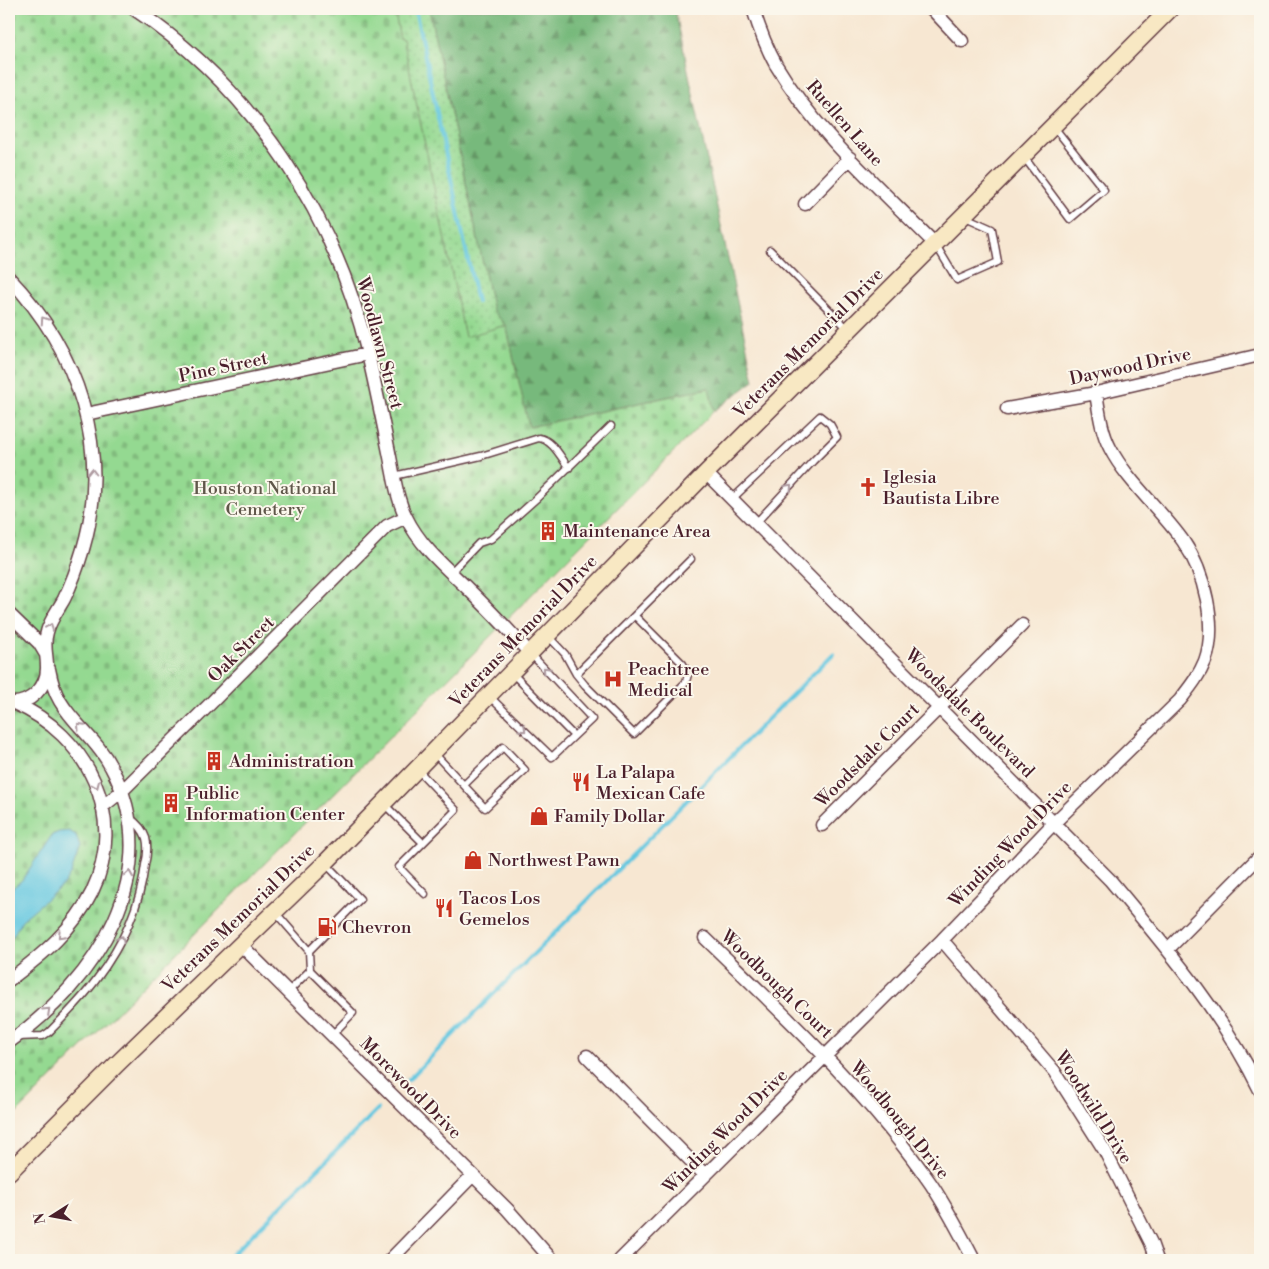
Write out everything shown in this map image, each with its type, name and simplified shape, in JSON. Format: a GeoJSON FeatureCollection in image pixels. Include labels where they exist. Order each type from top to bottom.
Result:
{"type":"FeatureCollection","features":[{"type":"Feature","properties":{"kind":"main road","name":"Veterans Memorial Drive"},"geometry":{"type":"LineString","coordinates":[[9,1172],[117,1064],[325,863],[706,473],[1170,9]]}},
{"type":"Feature","properties":{"kind":"street","name":"Woodlawn Street"},"geometry":{"type":"LineString","coordinates":[[134,9],[188,50],[215,76],[253,117],[284,159],[317,213],[353,299],[368,354],[394,476],[406,517],[424,545],[530,653]]}},
{"type":"Feature","properties":{"kind":"street","name":"Ruellen Lane"},"geometry":{"type":"LineString","coordinates":[[753,9],[768,49],[793,92],[818,124],[935,244]]}},
{"type":"Feature","properties":{"kind":"street"},"geometry":{"type":"LineString","coordinates":[[932,9],[962,41]]}},
{"type":"Feature","properties":{"kind":"street"},"geometry":{"type":"LineString","coordinates":[[805,204],[850,158]]}},
{"type":"Feature","properties":{"kind":"street"},"geometry":{"type":"LineString","coordinates":[[9,278],[42,316],[69,363],[86,414],[93,468],[89,522],[83,548],[75,574],[47,632],[47,676],[35,695],[25,701],[12,703]]}},
{"type":"Feature","properties":{"kind":"street","name":"Pine Street"},"geometry":{"type":"LineString","coordinates":[[86,414],[368,354]]}},
{"type":"Feature","properties":{"kind":"street","name":"Daywood Drive"},"geometry":{"type":"LineString","coordinates":[[1007,409],[1096,392],[1260,355]]}},
{"type":"Feature","properties":{"kind":"street","name":"Winding Wood Drive"},"geometry":{"type":"LineString","coordinates":[[620,1260],[942,940],[1054,823],[1180,700],[1196,679],[1206,660],[1210,634],[1208,608],[1203,583],[1194,559],[1183,541],[1122,466],[1110,448],[1103,430],[1096,392]]}},
{"type":"Feature","properties":{"kind":"street","name":"Woodsdale Boulevard"},"geometry":{"type":"LineString","coordinates":[[706,473],[1110,880],[1168,949],[1220,1021],[1259,1083]]}},
{"type":"Feature","properties":{"kind":"street","name":"Oak Street"},"geometry":{"type":"LineString","coordinates":[[102,808],[210,706],[387,526],[406,517]]}},
{"type":"Feature","properties":{"kind":"street"},"geometry":{"type":"LineString","coordinates":[[9,614],[39,643],[60,702],[93,739],[105,756],[122,791],[129,817],[132,843],[130,870],[122,902],[108,933],[90,962],[67,990],[42,1015],[12,1040]]}},
{"type":"Feature","properties":{"kind":"street","name":"Woodsdale Court"},"geometry":{"type":"LineString","coordinates":[[822,825],[1022,625]]}},
{"type":"Feature","properties":{"kind":"street"},"geometry":{"type":"LineString","coordinates":[[9,980],[43,953],[66,930],[91,893],[103,861],[105,830],[99,793],[92,776],[72,745],[38,715],[12,703]]}},
{"type":"Feature","properties":{"kind":"street"},"geometry":{"type":"LineString","coordinates":[[1168,949],[1260,856]]}},
{"type":"Feature","properties":{"kind":"street","name":"Woodbough Court"},"geometry":{"type":"LineString","coordinates":[[705,938],[826,1056]]}},
{"type":"Feature","properties":{"kind":"street","name":"Woodwild Drive"},"geometry":{"type":"LineString","coordinates":[[942,940],[1054,1070],[1105,1151],[1151,1243],[1157,1260]]}},
{"type":"Feature","properties":{"kind":"street","name":"Morewood Drive"},"geometry":{"type":"LineString","coordinates":[[240,944],[333,1034],[473,1175],[552,1260]]}},
{"type":"Feature","properties":{"kind":"street"},"geometry":{"type":"LineString","coordinates":[[587,1056],[705,1175]]}},
{"type":"Feature","properties":{"kind":"street","name":"Woodbough Drive"},"geometry":{"type":"LineString","coordinates":[[826,1056],[900,1142],[932,1185],[974,1260]]}},
{"type":"Feature","properties":{"kind":"street"},"geometry":{"type":"LineString","coordinates":[[390,1260],[473,1175]]}},
{"type":"Feature","properties":{"kind":"lane"},"geometry":{"type":"LineString","coordinates":[[1023,156],[1070,219],[1104,190],[1053,126]]}},
{"type":"Feature","properties":{"kind":"lane"},"geometry":{"type":"LineString","coordinates":[[935,244],[957,280],[998,262],[992,229],[963,216]]}},
{"type":"Feature","properties":{"kind":"lane"},"geometry":{"type":"LineString","coordinates":[[770,250],[849,330]]}},
{"type":"Feature","properties":{"kind":"lane"},"geometry":{"type":"LineString","coordinates":[[732,499],[820,416],[830,424],[837,437],[812,461],[756,523]]}},
{"type":"Feature","properties":{"kind":"lane"},"geometry":{"type":"LineString","coordinates":[[451,572],[479,543],[491,539],[612,426]]}},
{"type":"Feature","properties":{"kind":"lane"},"geometry":{"type":"LineString","coordinates":[[394,476],[481,456],[539,438],[550,443],[568,468]]}},
{"type":"Feature","properties":{"kind":"lane"},"geometry":{"type":"LineString","coordinates":[[576,674],[691,559]]}},
{"type":"Feature","properties":{"kind":"lane"},"geometry":{"type":"LineString","coordinates":[[547,635],[565,654],[584,685],[634,734],[686,682],[688,674],[683,664],[635,616]]}},
{"type":"Feature","properties":{"kind":"lane"},"geometry":{"type":"LineString","coordinates":[[488,696],[552,757],[592,719],[530,653]]}},
{"type":"Feature","properties":{"kind":"lane"},"geometry":{"type":"LineString","coordinates":[[511,672],[574,736]]}},
{"type":"Feature","properties":{"kind":"lane"},"geometry":{"type":"LineString","coordinates":[[433,752],[485,808],[525,770],[503,747],[464,785]]}},
{"type":"Feature","properties":{"kind":"lane"},"geometry":{"type":"LineString","coordinates":[[416,768],[456,810],[399,867],[425,894]]}},
{"type":"Feature","properties":{"kind":"lane"},"geometry":{"type":"LineString","coordinates":[[383,803],[423,843]]}},
{"type":"Feature","properties":{"kind":"lane"},"geometry":{"type":"LineString","coordinates":[[309,951],[360,899],[325,863]]}},
{"type":"Feature","properties":{"kind":"lane"},"geometry":{"type":"LineString","coordinates":[[274,912],[309,951],[310,970],[353,1013],[333,1034]]}},
{"type":"Feature","properties":{"kind":"lane"},"geometry":{"type":"LineString","coordinates":[[289,991],[310,970]]}},
{"type":"Feature","properties":{"kind":"green space","name":"Houston National Cemetery"},"geometry":{"type":"Polygon","coordinates":[[[9,9],[394,9],[400,39],[403,39],[465,337],[506,325],[529,427],[709,388],[714,411],[9,1121],[9,9]]]}},
{"type":"Feature","properties":{"kind":"green space"},"geometry":{"type":"Polygon","coordinates":[[[394,9],[429,9],[493,310],[506,325],[465,338],[403,39],[400,39],[394,9]]]}},
{"type":"Feature","properties":{"kind":"green space"},"geometry":{"type":"Polygon","coordinates":[[[429,9],[675,9],[754,381],[714,411],[708,388],[529,427],[506,325],[493,311],[429,9]]]}},
{"type":"Feature","properties":{"kind":"water"},"geometry":{"type":"Polygon","coordinates":[[[69,831],[76,835],[80,847],[71,873],[64,884],[22,920],[9,943],[9,891],[22,880],[52,835],[69,831]]]}},
{"type":"Feature","properties":{"kind":"waterway"},"geometry":{"type":"LineString","coordinates":[[415,9],[477,302]]}},
{"type":"Feature","properties":{"kind":"waterway"},"geometry":{"type":"LineString","coordinates":[[408,1080],[833,654]]}},
{"type":"Feature","properties":{"kind":"waterway"},"geometry":{"type":"LineString","coordinates":[[227,1260],[378,1109]]}},
{"type":"Feature","properties":{"kind":"place","name":"Iglesia Bautista Libre"},"geometry":{"type":"Point","coordinates":[868,487]}},
{"type":"Feature","properties":{"kind":"place","name":"Maintenance Area"},"geometry":{"type":"Point","coordinates":[548,531]}},
{"type":"Feature","properties":{"kind":"place","name":"Peachtree Medical"},"geometry":{"type":"Point","coordinates":[613,679]}},
{"type":"Feature","properties":{"kind":"place","name":"Administration"},"geometry":{"type":"Point","coordinates":[214,761]}},
{"type":"Feature","properties":{"kind":"place","name":"La Palapa Mexican Cafe"},"geometry":{"type":"Point","coordinates":[581,782]}},
{"type":"Feature","properties":{"kind":"place","name":"Public Information Center"},"geometry":{"type":"Point","coordinates":[171,803]}},
{"type":"Feature","properties":{"kind":"place","name":"Family Dollar"},"geometry":{"type":"Point","coordinates":[539,816]}},
{"type":"Feature","properties":{"kind":"place","name":"Northwest Pawn"},"geometry":{"type":"Point","coordinates":[473,860]}},
{"type":"Feature","properties":{"kind":"place","name":"Tacos Los Gemelos"},"geometry":{"type":"Point","coordinates":[444,908]}},
{"type":"Feature","properties":{"kind":"place","name":"Chevron"},"geometry":{"type":"Point","coordinates":[327,927]}}]}
